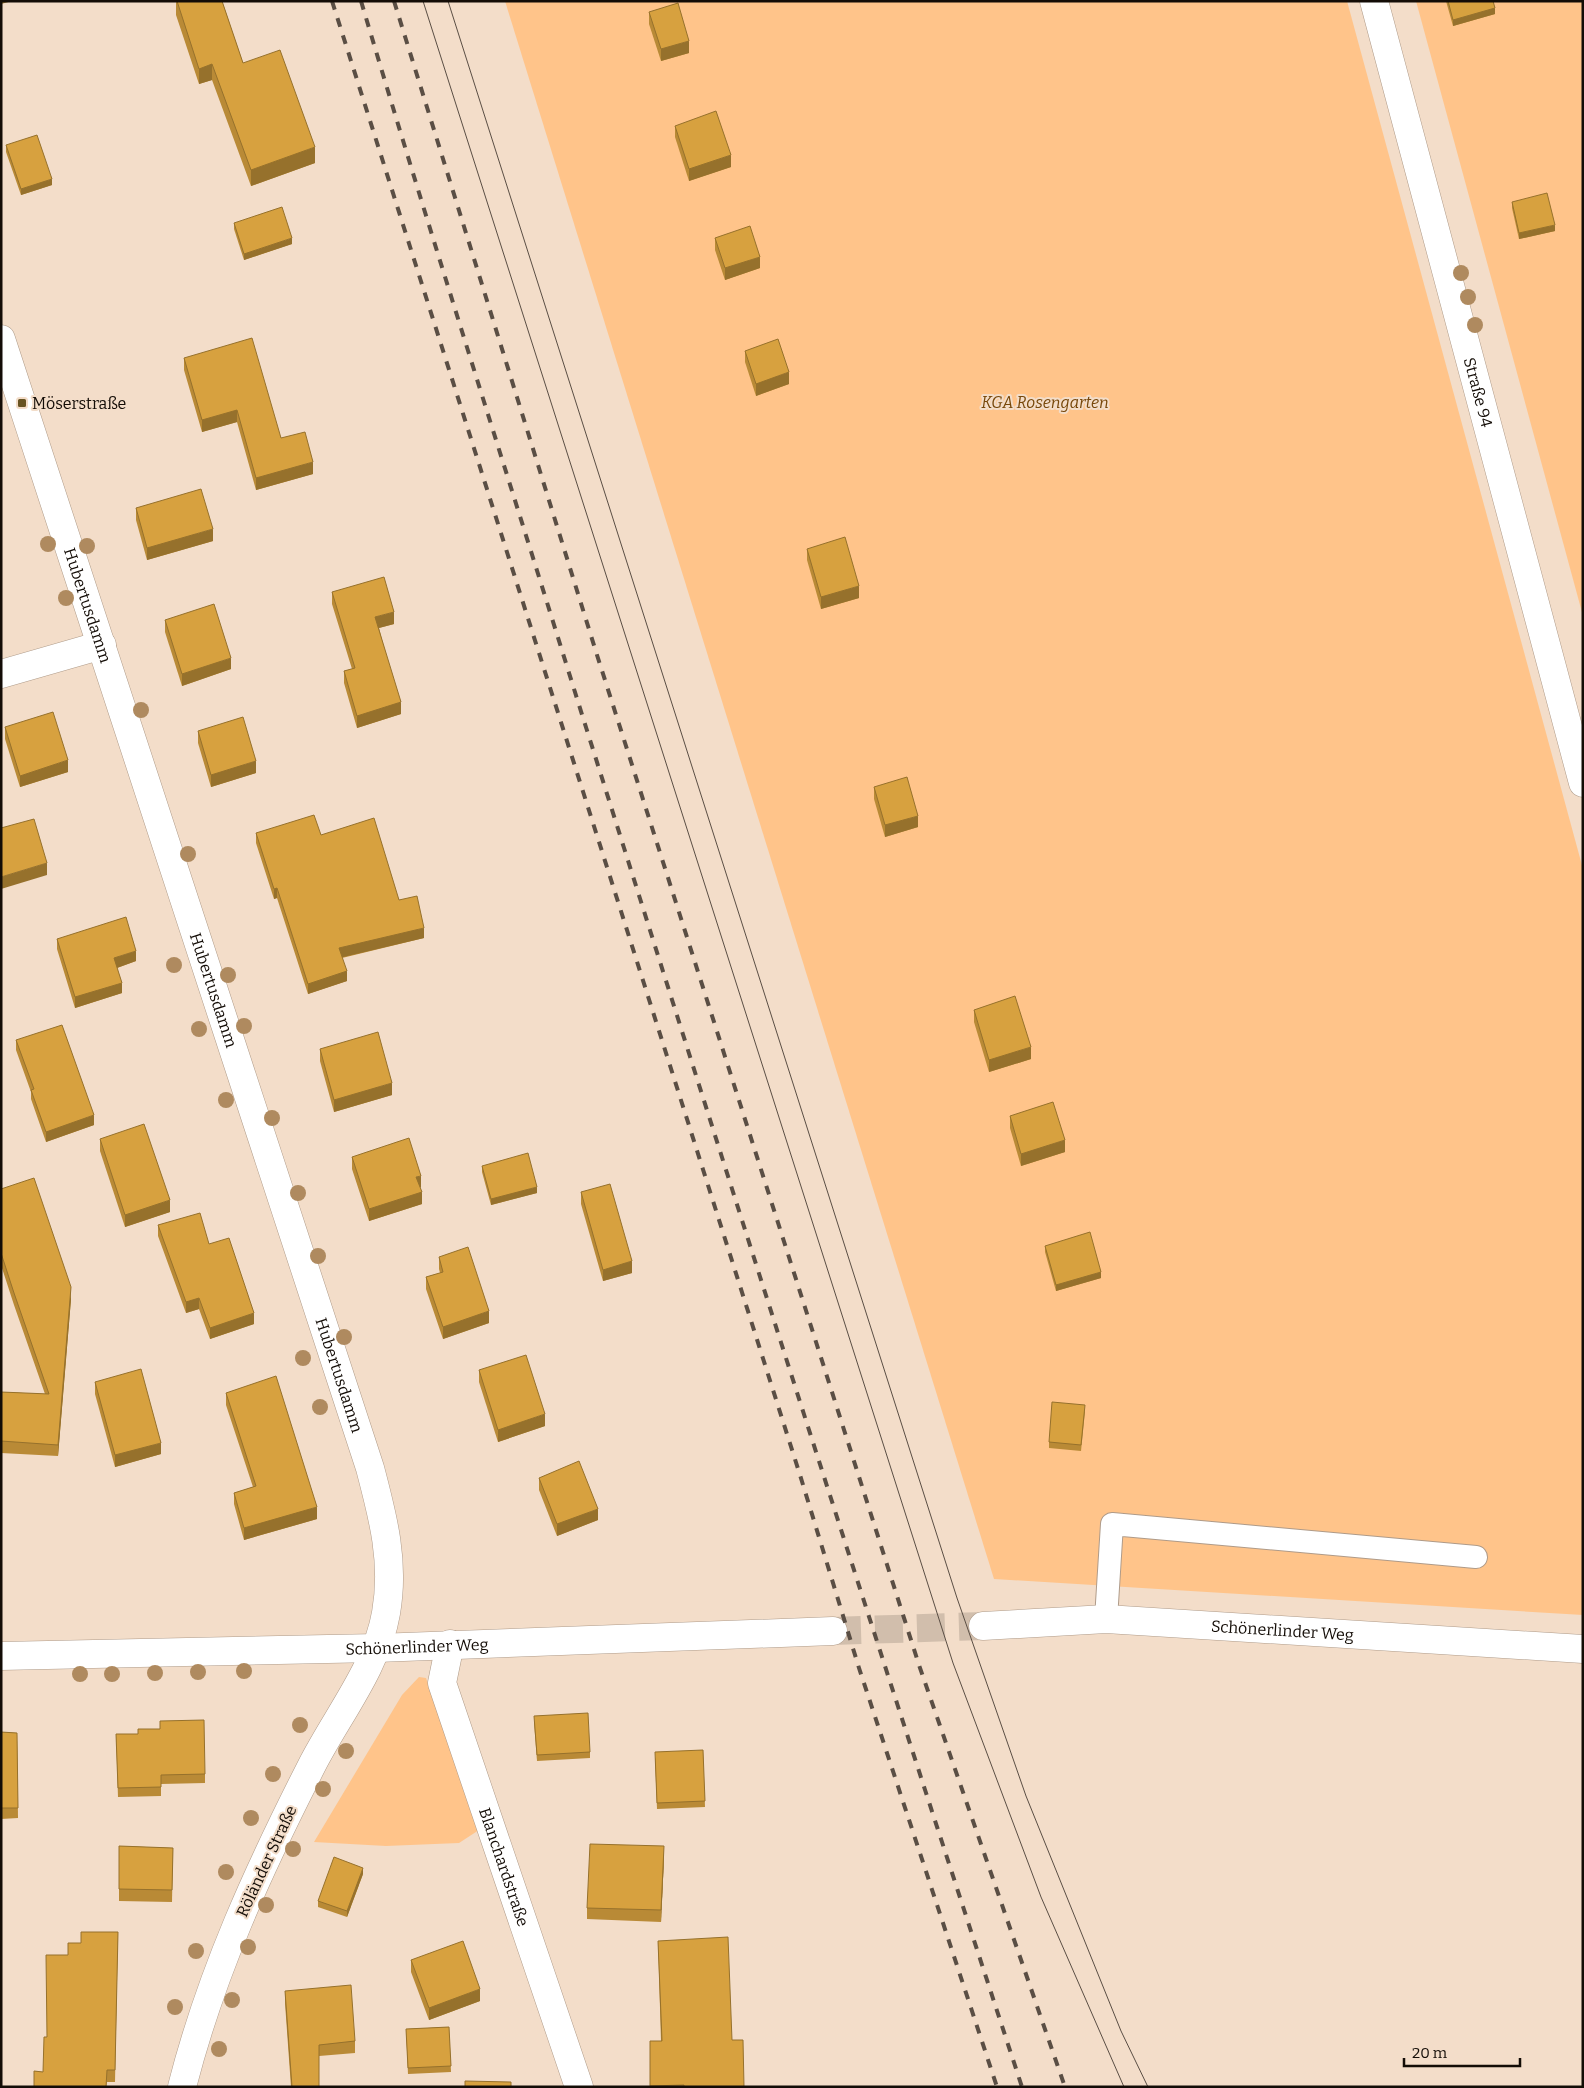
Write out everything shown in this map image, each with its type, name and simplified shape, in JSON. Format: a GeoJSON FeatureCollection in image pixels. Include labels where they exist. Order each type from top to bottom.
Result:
{"type":"FeatureCollection","features":[{"type":"Feature","properties":{"kind":"street","name":"Straße 94"},"geometry":{"type":"LineString","coordinates":[[1374,1],[1583,783]]}},
{"type":"Feature","properties":{"kind":"street","name":"Hubertusdamm"},"geometry":{"type":"LineString","coordinates":[[1,339],[373,1477],[390,1552],[390,1584],[386,1614],[377,1648]]}},
{"type":"Feature","properties":{"kind":"street"},"geometry":{"type":"LineString","coordinates":[[1,674],[102,645]]}},
{"type":"Feature","properties":{"kind":"street","name":"Schönerlinder Weg"},"geometry":{"type":"LineString","coordinates":[[983,1626],[1106,1619],[1583,1649]]}},
{"type":"Feature","properties":{"kind":"street","name":"Schönerlinder Weg"},"geometry":{"type":"LineString","coordinates":[[1,1656],[377,1648],[833,1632]]}},
{"type":"Feature","properties":{"kind":"street","name":"Blanchardstraße"},"geometry":{"type":"LineString","coordinates":[[450,1644],[442,1683],[579,2087]]}},
{"type":"Feature","properties":{"kind":"street","name":"Röländer Straße"},"geometry":{"type":"LineString","coordinates":[[182,2087],[213,1983],[248,1894],[324,1742],[377,1648]]}},
{"type":"Feature","properties":{"kind":"lane"},"geometry":{"type":"LineString","coordinates":[[1106,1619],[1112,1524],[1476,1557]]}},
{"type":"Feature","properties":{"kind":"green space","name":"KGA Rosengarten"},"geometry":{"type":"Polygon","coordinates":[[[505,1],[1347,1],[1583,869],[1583,1615],[994,1579],[505,1]]]}},
{"type":"Feature","properties":{"kind":"green space"},"geometry":{"type":"Polygon","coordinates":[[[1416,1],[1583,1],[1583,616],[1416,1]]]}},
{"type":"Feature","properties":{"kind":"green space"},"geometry":{"type":"Polygon","coordinates":[[[419,1677],[426,1678],[479,1830],[459,1843],[386,1846],[314,1842],[402,1695],[419,1677]]]}},
{"type":"Feature","properties":{"kind":"building"},"geometry":{"type":"Polygon","coordinates":[[[177,1],[222,1],[243,63],[280,50],[315,147],[251,170],[212,64],[199,69],[177,1]]]}},
{"type":"Feature","properties":{"kind":"building"},"geometry":{"type":"Polygon","coordinates":[[[1448,1],[1493,1],[1495,8],[1453,20],[1448,1]]]}},
{"type":"Feature","properties":{"kind":"building"},"geometry":{"type":"Polygon","coordinates":[[[678,3],[689,41],[661,49],[649,12],[678,3]]]}},
{"type":"Feature","properties":{"kind":"building"},"geometry":{"type":"Polygon","coordinates":[[[716,111],[731,155],[689,169],[675,126],[716,111]]]}},
{"type":"Feature","properties":{"kind":"building"},"geometry":{"type":"Polygon","coordinates":[[[37,135],[52,179],[21,189],[6,145],[37,135]]]}},
{"type":"Feature","properties":{"kind":"building"},"geometry":{"type":"Polygon","coordinates":[[[1547,193],[1555,225],[1519,233],[1512,202],[1547,193]]]}},
{"type":"Feature","properties":{"kind":"building"},"geometry":{"type":"Polygon","coordinates":[[[282,207],[292,238],[244,254],[234,223],[282,207]]]}},
{"type":"Feature","properties":{"kind":"building"},"geometry":{"type":"Polygon","coordinates":[[[750,226],[760,257],[725,268],[715,238],[750,226]]]}},
{"type":"Feature","properties":{"kind":"building"},"geometry":{"type":"Polygon","coordinates":[[[252,338],[281,438],[305,432],[313,462],[256,478],[237,410],[202,420],[184,358],[252,338]]]}},
{"type":"Feature","properties":{"kind":"building"},"geometry":{"type":"Polygon","coordinates":[[[778,339],[789,372],[756,384],[745,351],[778,339]]]}},
{"type":"Feature","properties":{"kind":"building"},"geometry":{"type":"Polygon","coordinates":[[[201,489],[213,529],[147,548],[136,508],[201,489]]]}},
{"type":"Feature","properties":{"kind":"building"},"geometry":{"type":"Polygon","coordinates":[[[845,537],[859,586],[821,597],[807,549],[845,537]]]}},
{"type":"Feature","properties":{"kind":"building"},"geometry":{"type":"Polygon","coordinates":[[[384,577],[394,612],[375,617],[401,702],[357,716],[344,671],[355,668],[332,592],[384,577]]]}},
{"type":"Feature","properties":{"kind":"building"},"geometry":{"type":"Polygon","coordinates":[[[214,604],[231,658],[182,674],[165,620],[214,604]]]}},
{"type":"Feature","properties":{"kind":"building"},"geometry":{"type":"Polygon","coordinates":[[[53,712],[68,760],[20,776],[5,727],[53,712]]]}},
{"type":"Feature","properties":{"kind":"building"},"geometry":{"type":"Polygon","coordinates":[[[243,717],[256,761],[211,775],[198,731],[243,717]]]}},
{"type":"Feature","properties":{"kind":"building"},"geometry":{"type":"Polygon","coordinates":[[[907,777],[918,816],[885,825],[874,787],[907,777]]]}},
{"type":"Feature","properties":{"kind":"building"},"geometry":{"type":"Polygon","coordinates":[[[314,815],[321,835],[374,818],[399,900],[417,896],[424,928],[339,948],[347,971],[308,984],[277,888],[274,889],[256,833],[314,815]]]}},
{"type":"Feature","properties":{"kind":"building"},"geometry":{"type":"Polygon","coordinates":[[[34,819],[47,863],[1,877],[1,828],[34,819]]]}},
{"type":"Feature","properties":{"kind":"building"},"geometry":{"type":"Polygon","coordinates":[[[126,917],[136,951],[114,958],[122,983],[75,997],[57,939],[126,917]]]}},
{"type":"Feature","properties":{"kind":"building"},"geometry":{"type":"Polygon","coordinates":[[[1015,996],[1031,1047],[989,1060],[974,1010],[1015,996]]]}},
{"type":"Feature","properties":{"kind":"building"},"geometry":{"type":"Polygon","coordinates":[[[62,1025],[94,1115],[46,1132],[31,1090],[34,1089],[16,1040],[62,1025]]]}},
{"type":"Feature","properties":{"kind":"building"},"geometry":{"type":"Polygon","coordinates":[[[378,1032],[392,1083],[334,1100],[320,1049],[378,1032]]]}},
{"type":"Feature","properties":{"kind":"building"},"geometry":{"type":"Polygon","coordinates":[[[1053,1102],[1065,1140],[1021,1154],[1010,1116],[1053,1102]]]}},
{"type":"Feature","properties":{"kind":"building"},"geometry":{"type":"Polygon","coordinates":[[[144,1124],[170,1200],[125,1215],[100,1139],[144,1124]]]}},
{"type":"Feature","properties":{"kind":"building"},"geometry":{"type":"Polygon","coordinates":[[[409,1138],[421,1176],[416,1177],[422,1192],[369,1209],[352,1157],[409,1138]]]}},
{"type":"Feature","properties":{"kind":"building"},"geometry":{"type":"Polygon","coordinates":[[[528,1153],[537,1187],[491,1199],[482,1166],[528,1153]]]}},
{"type":"Feature","properties":{"kind":"building"},"geometry":{"type":"Polygon","coordinates":[[[34,1178],[71,1287],[58,1445],[1,1441],[1,1392],[49,1394],[1,1253],[1,1189],[34,1178]]]}},
{"type":"Feature","properties":{"kind":"building"},"geometry":{"type":"Polygon","coordinates":[[[610,1184],[632,1261],[603,1270],[581,1192],[610,1184]]]}},
{"type":"Feature","properties":{"kind":"building"},"geometry":{"type":"Polygon","coordinates":[[[200,1213],[209,1244],[229,1238],[254,1313],[210,1328],[199,1298],[186,1302],[158,1225],[200,1213]]]}},
{"type":"Feature","properties":{"kind":"building"},"geometry":{"type":"Polygon","coordinates":[[[1090,1232],[1101,1272],[1056,1285],[1045,1246],[1090,1232]]]}},
{"type":"Feature","properties":{"kind":"building"},"geometry":{"type":"Polygon","coordinates":[[[468,1247],[489,1311],[443,1327],[426,1277],[443,1272],[439,1257],[468,1247]]]}},
{"type":"Feature","properties":{"kind":"building"},"geometry":{"type":"Polygon","coordinates":[[[526,1355],[545,1414],[498,1430],[479,1370],[526,1355]]]}},
{"type":"Feature","properties":{"kind":"building"},"geometry":{"type":"Polygon","coordinates":[[[141,1369],[161,1443],[115,1455],[95,1382],[141,1369]]]}},
{"type":"Feature","properties":{"kind":"building"},"geometry":{"type":"Polygon","coordinates":[[[276,1376],[317,1507],[244,1528],[234,1493],[256,1486],[226,1393],[276,1376]]]}},
{"type":"Feature","properties":{"kind":"building"},"geometry":{"type":"Polygon","coordinates":[[[1052,1402],[1085,1405],[1081,1445],[1049,1442],[1052,1402]]]}},
{"type":"Feature","properties":{"kind":"building"},"geometry":{"type":"Polygon","coordinates":[[[579,1461],[598,1509],[557,1524],[539,1478],[579,1461]]]}},
{"type":"Feature","properties":{"kind":"building"},"geometry":{"type":"Polygon","coordinates":[[[588,1713],[590,1752],[537,1755],[534,1716],[588,1713]]]}},
{"type":"Feature","properties":{"kind":"building"},"geometry":{"type":"Polygon","coordinates":[[[204,1720],[205,1774],[161,1775],[161,1787],[118,1788],[116,1734],[138,1734],[138,1729],[160,1729],[160,1721],[204,1720]]]}},
{"type":"Feature","properties":{"kind":"building"},"geometry":{"type":"Polygon","coordinates":[[[1,1732],[17,1733],[18,1808],[1,1808],[1,1732]]]}},
{"type":"Feature","properties":{"kind":"building"},"geometry":{"type":"Polygon","coordinates":[[[703,1750],[705,1801],[657,1803],[655,1752],[703,1750]]]}},
{"type":"Feature","properties":{"kind":"building"},"geometry":{"type":"Polygon","coordinates":[[[590,1844],[664,1846],[661,1910],[587,1908],[590,1844]]]}},
{"type":"Feature","properties":{"kind":"building"},"geometry":{"type":"Polygon","coordinates":[[[119,1846],[173,1848],[172,1890],[119,1889],[119,1846]]]}},
{"type":"Feature","properties":{"kind":"building"},"geometry":{"type":"Polygon","coordinates":[[[334,1857],[363,1868],[347,1911],[318,1901],[334,1857]]]}},
{"type":"Feature","properties":{"kind":"building"},"geometry":{"type":"Polygon","coordinates":[[[81,1932],[118,1932],[115,2070],[107,2070],[106,2087],[34,2087],[34,2071],[43,2072],[44,2037],[47,2037],[46,1955],[68,1955],[68,1943],[81,1943],[81,1932]]]}},
{"type":"Feature","properties":{"kind":"building"},"geometry":{"type":"Polygon","coordinates":[[[728,1937],[732,2040],[743,2040],[744,2087],[650,2086],[650,2041],[662,2041],[658,1941],[728,1937]]]}},
{"type":"Feature","properties":{"kind":"building"},"geometry":{"type":"Polygon","coordinates":[[[463,1941],[480,1989],[429,2008],[411,1960],[463,1941]]]}},
{"type":"Feature","properties":{"kind":"building"},"geometry":{"type":"Polygon","coordinates":[[[351,1985],[355,2041],[319,2045],[319,2087],[292,2087],[285,1991],[351,1985]]]}},
{"type":"Feature","properties":{"kind":"building"},"geometry":{"type":"Polygon","coordinates":[[[449,2027],[451,2066],[408,2068],[406,2029],[449,2027]]]}},
{"type":"Feature","properties":{"kind":"building"},"geometry":{"type":"Polygon","coordinates":[[[465,2081],[511,2082],[511,2087],[465,2087],[465,2081]]]}},
{"type":"Feature","properties":{"kind":"tunnel"},"geometry":{"type":"LineString","coordinates":[[833,1631],[983,1626]]}},
{"type":"Feature","properties":{"kind":"tram line"},"geometry":{"type":"LineString","coordinates":[[423,1],[953,1663],[1041,1897],[1124,2087]]}},
{"type":"Feature","properties":{"kind":"tram line"},"geometry":{"type":"LineString","coordinates":[[448,1],[957,1598],[1026,1796],[1121,2031],[1148,2087]]}},
{"type":"Feature","properties":{"kind":"railway"},"geometry":{"type":"LineString","coordinates":[[332,1],[800,1475],[859,1668],[997,2087]]}},
{"type":"Feature","properties":{"kind":"railway"},"geometry":{"type":"LineString","coordinates":[[361,1],[414,178],[688,1051],[1022,2087]]}},
{"type":"Feature","properties":{"kind":"railway"},"geometry":{"type":"LineString","coordinates":[[394,1],[597,655],[919,1665],[1065,2087]]}},
{"type":"Feature","properties":{"kind":"place","name":"Möserstraße"},"geometry":{"type":"Point","coordinates":[22,403]}}]}
